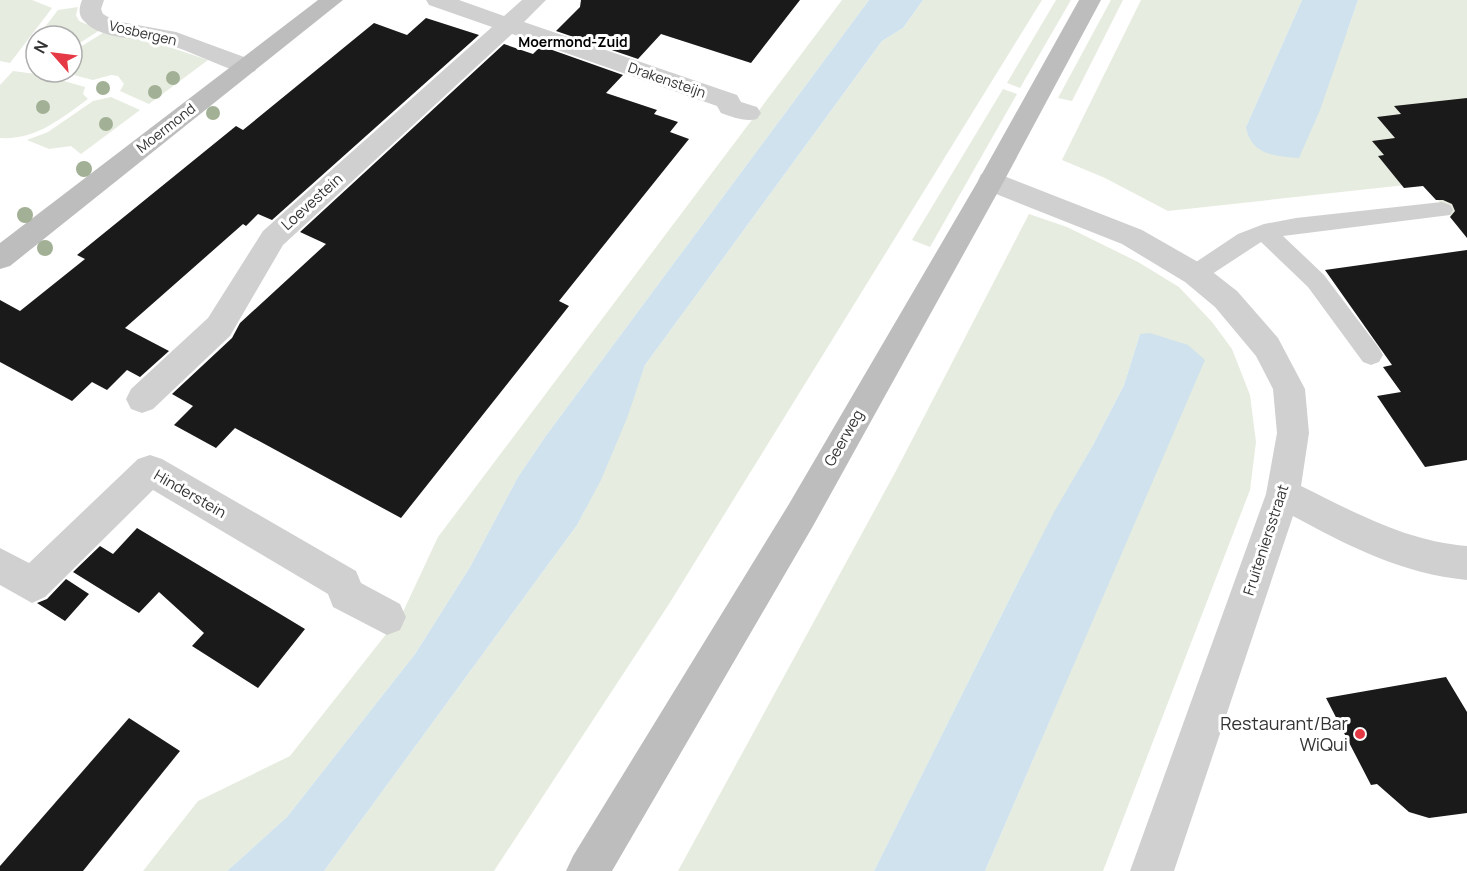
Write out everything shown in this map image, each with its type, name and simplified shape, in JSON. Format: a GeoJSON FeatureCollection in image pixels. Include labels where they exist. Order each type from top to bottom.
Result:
{"type":"FeatureCollection","features":[{"type":"Feature","properties":{"kind":"main road","name":"Moermond"},"geometry":{"type":"LineString","coordinates":[[0,258],[332,0]]}},
{"type":"Feature","properties":{"kind":"main road","name":"Geerweg"},"geometry":{"type":"LineString","coordinates":[[588,871],[801,515],[991,181],[1090,0]]}},
{"type":"Feature","properties":{"kind":"street","name":"Vosbergen"},"geometry":{"type":"LineString","coordinates":[[93,0],[90,9],[93,18],[109,27],[168,37],[246,66]]}},
{"type":"Feature","properties":{"kind":"street","name":"Drakensteijn"},"geometry":{"type":"LineString","coordinates":[[437,0],[738,107]]}},
{"type":"Feature","properties":{"kind":"street","name":"Loevestein"},"geometry":{"type":"LineString","coordinates":[[142,399],[219,327],[273,238],[535,0]]}},
{"type":"Feature","properties":{"kind":"street","name":"Fruiteniersstraat"},"geometry":{"type":"LineString","coordinates":[[991,181],[1132,237],[1195,274],[1226,299],[1267,347],[1289,389],[1293,433],[1283,494],[1152,871]]}},
{"type":"Feature","properties":{"kind":"street","name":"Hinderstein"},"geometry":{"type":"LineString","coordinates":[[0,565],[32,585],[150,470],[343,583],[346,594],[387,617]]}},
{"type":"Feature","properties":{"kind":"street"},"geometry":{"type":"LineString","coordinates":[[1283,494],[1389,546],[1449,562],[1467,563]]}},
{"type":"Feature","properties":{"kind":"lane"},"geometry":{"type":"LineString","coordinates":[[1195,274],[1246,240],[1264,232],[1296,226],[1442,210]]}},
{"type":"Feature","properties":{"kind":"lane"},"geometry":{"type":"LineString","coordinates":[[1264,232],[1316,282],[1371,355]]}},
{"type":"Feature","properties":{"kind":"shaded area"},"geometry":{"type":"Polygon","coordinates":[[[0,0],[32,0],[52,8],[40,24],[24,24],[24,45],[10,63],[0,61],[0,0]]]}},
{"type":"Feature","properties":{"kind":"shaded area"},"geometry":{"type":"Polygon","coordinates":[[[842,0],[869,0],[545,437],[518,477],[470,567],[415,654],[287,817],[227,871],[143,871],[198,801],[290,756],[402,614],[438,537],[842,0]]]}},
{"type":"Feature","properties":{"kind":"shaded area"},"geometry":{"type":"Polygon","coordinates":[[[923,0],[1042,0],[669,604],[494,871],[324,871],[577,525],[614,446],[645,365],[882,41],[903,28],[923,0]]]}},
{"type":"Feature","properties":{"kind":"shaded area"},"geometry":{"type":"Polygon","coordinates":[[[1056,0],[1071,0],[1020,88],[1007,83],[1056,0]]]}},
{"type":"Feature","properties":{"kind":"shaded area"},"geometry":{"type":"Polygon","coordinates":[[[1111,0],[1123,0],[1072,101],[1058,98],[1111,0]]]}},
{"type":"Feature","properties":{"kind":"shaded area"},"geometry":{"type":"Polygon","coordinates":[[[1141,0],[1302,0],[1246,127],[1347,32],[1358,0],[1467,0],[1467,214],[1451,216],[1424,183],[1168,211],[1105,178],[1062,160],[1141,0]]]}},
{"type":"Feature","properties":{"kind":"shaded area"},"geometry":{"type":"Polygon","coordinates":[[[78,7],[76,15],[79,21],[100,30],[84,40],[84,24],[47,24],[58,10],[78,7]]]}},
{"type":"Feature","properties":{"kind":"shaded area"},"geometry":{"type":"Polygon","coordinates":[[[103,33],[160,44],[208,60],[149,104],[120,91],[124,84],[118,76],[111,75],[93,80],[84,78],[84,45],[103,33]]]}},
{"type":"Feature","properties":{"kind":"shaded area"},"geometry":{"type":"Polygon","coordinates":[[[13,71],[24,72],[24,84],[74,84],[85,87],[83,94],[88,99],[57,121],[36,132],[13,138],[0,138],[0,85],[13,71]]]}},
{"type":"Feature","properties":{"kind":"shaded area"},"geometry":{"type":"Polygon","coordinates":[[[1003,89],[1017,94],[930,247],[912,240],[1003,89]]]}},
{"type":"Feature","properties":{"kind":"shaded area"},"geometry":{"type":"Polygon","coordinates":[[[111,97],[140,110],[81,154],[71,146],[49,149],[27,140],[48,132],[93,101],[111,97]]]}},
{"type":"Feature","properties":{"kind":"shaded area"},"geometry":{"type":"Polygon","coordinates":[[[1029,214],[1067,227],[1138,262],[1179,287],[1212,322],[1232,349],[1250,395],[1256,442],[1250,490],[1103,871],[985,871],[1204,360],[1140,334],[1124,385],[1013,592],[874,871],[678,871],[897,469],[1029,214]]]}},
{"type":"Feature","properties":{"kind":"water"},"geometry":{"type":"Polygon","coordinates":[[[869,0],[923,0],[903,28],[882,41],[645,365],[627,418],[601,480],[577,525],[324,871],[227,871],[287,817],[415,654],[470,567],[518,477],[545,437],[869,0]]]}},
{"type":"Feature","properties":{"kind":"water"},"geometry":{"type":"Polygon","coordinates":[[[1302,0],[1358,0],[1320,110],[1299,158],[1273,155],[1259,149],[1253,143],[1246,127],[1302,0]]]}},
{"type":"Feature","properties":{"kind":"water"},"geometry":{"type":"Polygon","coordinates":[[[1150,333],[1188,345],[1205,360],[985,871],[874,871],[1054,512],[1093,445],[1124,385],[1140,334],[1150,333]]]}},
{"type":"Feature","properties":{"kind":"building"},"geometry":{"type":"Polygon","coordinates":[[[581,0],[800,0],[751,63],[661,34],[638,59],[556,31],[580,7],[581,0]]]}},
{"type":"Feature","properties":{"kind":"building"},"geometry":{"type":"Polygon","coordinates":[[[426,18],[479,35],[272,220],[258,214],[246,226],[243,224],[125,328],[169,351],[140,377],[127,370],[107,390],[92,382],[72,401],[0,362],[0,300],[20,311],[85,259],[77,255],[236,126],[243,130],[374,23],[407,35],[426,18]]]}},
{"type":"Feature","properties":{"kind":"building"},"geometry":{"type":"Polygon","coordinates":[[[504,44],[533,54],[541,46],[623,75],[606,93],[657,110],[654,114],[678,122],[670,132],[689,139],[559,301],[569,306],[401,518],[235,428],[216,448],[174,425],[193,406],[172,394],[232,338],[240,323],[326,244],[300,232],[504,44]]]}},
{"type":"Feature","properties":{"kind":"building"},"geometry":{"type":"Polygon","coordinates":[[[1467,98],[1467,238],[1450,217],[1455,211],[1452,204],[1436,200],[1423,186],[1404,188],[1378,156],[1384,155],[1372,141],[1395,138],[1377,117],[1401,114],[1394,106],[1467,98]]]}},
{"type":"Feature","properties":{"kind":"building"},"geometry":{"type":"Polygon","coordinates":[[[1467,250],[1467,460],[1425,467],[1377,396],[1401,392],[1383,367],[1392,365],[1325,270],[1467,250]]]}},
{"type":"Feature","properties":{"kind":"building"},"geometry":{"type":"Polygon","coordinates":[[[137,528],[305,629],[258,688],[192,646],[204,633],[159,592],[139,613],[73,572],[100,546],[113,554],[137,528]]]}},
{"type":"Feature","properties":{"kind":"building"},"geometry":{"type":"Polygon","coordinates":[[[66,579],[89,594],[65,621],[37,603],[47,599],[66,579]]]}},
{"type":"Feature","properties":{"kind":"building"},"geometry":{"type":"Polygon","coordinates":[[[1446,677],[1467,712],[1467,813],[1429,818],[1409,812],[1377,784],[1371,785],[1326,698],[1446,677]]]}},
{"type":"Feature","properties":{"kind":"building"},"geometry":{"type":"Polygon","coordinates":[[[129,718],[180,751],[83,871],[0,871],[0,866],[129,718]]]}},
{"type":"Feature","properties":{"kind":"place","name":"Restaurant/Bar WiQui"},"geometry":{"type":"Point","coordinates":[1360,734]}},
{"type":"Feature","properties":{"kind":"district","name":"Moermond-Zuid"},"geometry":{"type":"Point","coordinates":[573,42]}}]}
